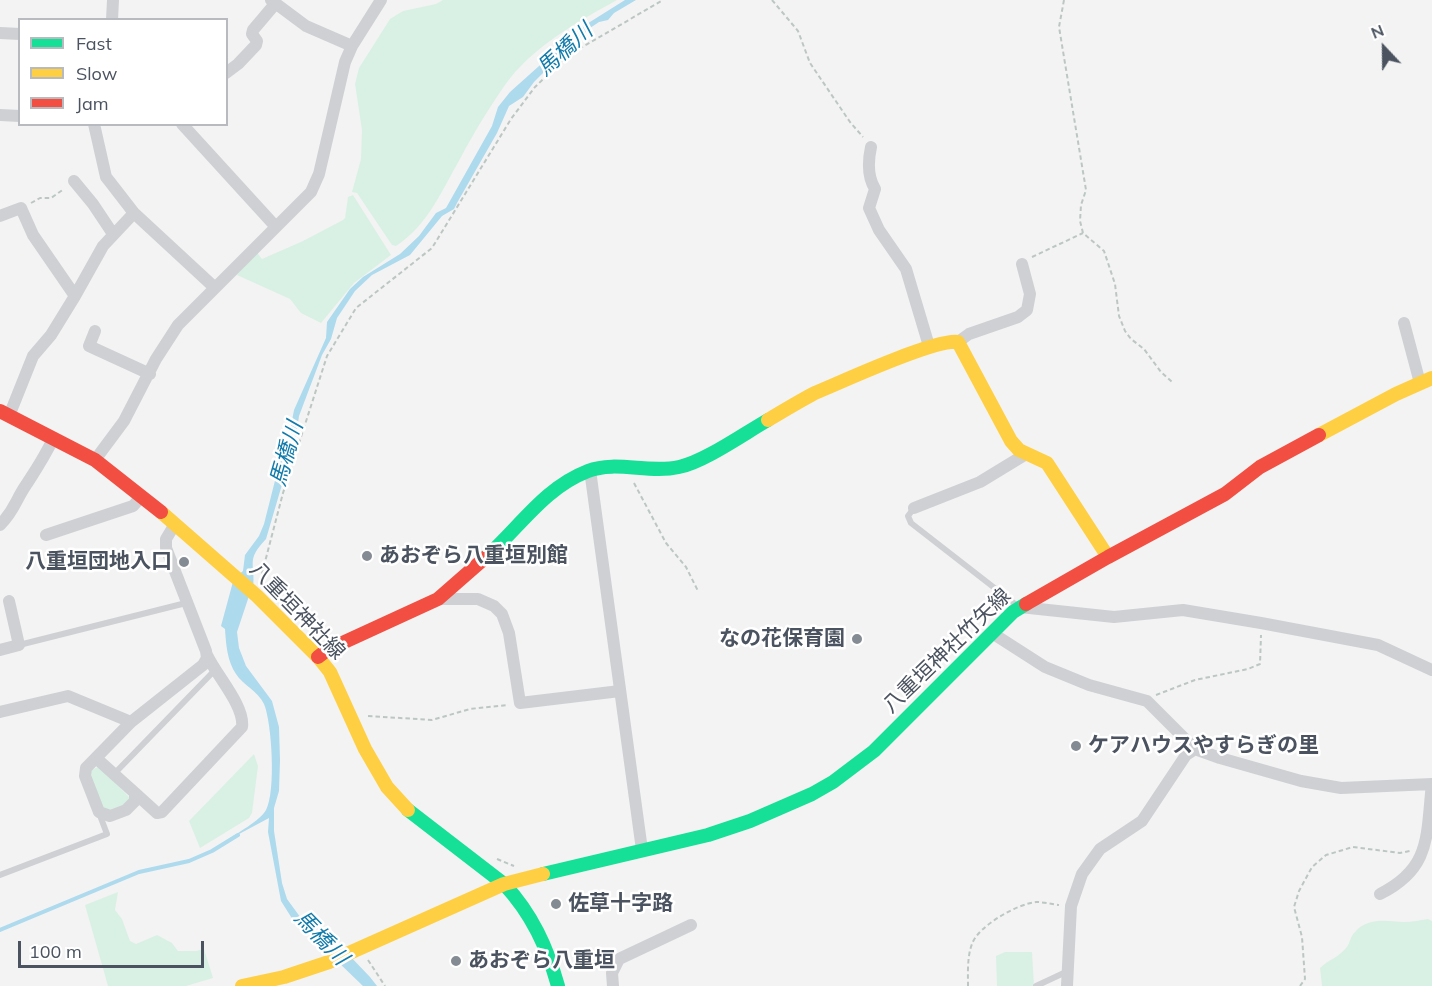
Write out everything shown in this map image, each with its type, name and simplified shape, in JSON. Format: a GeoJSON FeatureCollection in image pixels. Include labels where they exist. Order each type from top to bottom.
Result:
{"type":"FeatureCollection","features":[{"type":"Feature","properties":{"kind":"main road"},"geometry":{"type":"LineString","coordinates":[[318,657],[327,650],[438,599],[492,552],[537,504],[566,482],[590,470],[608,467],[652,470],[680,467],[701,458],[812,395],[929,346],[958,342],[1011,441],[1026,454],[1047,463],[1108,557]]}},
{"type":"Feature","properties":{"kind":"main road","name":"八重垣神社竹矢線"},"geometry":{"type":"LineString","coordinates":[[242,986],[284,977],[329,962],[504,884],[708,835],[750,821],[812,794],[833,783],[874,751],[1020,608],[1108,557],[1225,494],[1260,467],[1396,394],[1426,381]]}},
{"type":"Feature","properties":{"kind":"main road","name":"八重垣神社線"},"geometry":{"type":"LineString","coordinates":[[4,413],[95,460],[175,524],[230,572],[318,657],[330,672],[365,749],[387,787],[411,812],[517,896],[534,919],[546,946],[558,986]]}},
{"type":"Feature","properties":{"kind":"street"},"geometry":{"type":"LineString","coordinates":[[112,18],[113,0]]}},
{"type":"Feature","properties":{"kind":"street"},"geometry":{"type":"LineString","coordinates":[[95,460],[124,421],[156,359],[178,325],[303,201],[316,182],[345,62],[352,46],[381,0]]}},
{"type":"Feature","properties":{"kind":"street"},"geometry":{"type":"LineString","coordinates":[[228,72],[256,45],[253,30],[273,2],[306,26],[352,46]]}},
{"type":"Feature","properties":{"kind":"street"},"geometry":{"type":"LineString","coordinates":[[0,33],[18,34]]}},
{"type":"Feature","properties":{"kind":"street"},"geometry":{"type":"LineString","coordinates":[[0,115],[18,116]]}},
{"type":"Feature","properties":{"kind":"street"},"geometry":{"type":"LineString","coordinates":[[94,126],[106,177],[134,213],[214,287]]}},
{"type":"Feature","properties":{"kind":"street"},"geometry":{"type":"LineString","coordinates":[[184,126],[276,227]]}},
{"type":"Feature","properties":{"kind":"street"},"geometry":{"type":"LineString","coordinates":[[871,147],[868,161],[870,182],[875,189],[869,208],[879,230],[906,269],[929,346]]}},
{"type":"Feature","properties":{"kind":"street"},"geometry":{"type":"LineString","coordinates":[[74,181],[113,234]]}},
{"type":"Feature","properties":{"kind":"street"},"geometry":{"type":"LineString","coordinates":[[0,216],[21,208],[33,235],[75,296]]}},
{"type":"Feature","properties":{"kind":"street"},"geometry":{"type":"LineString","coordinates":[[4,413],[33,356],[51,335],[103,246],[134,213]]}},
{"type":"Feature","properties":{"kind":"street"},"geometry":{"type":"LineString","coordinates":[[958,342],[969,334],[1018,317],[1027,310],[1030,294],[1022,264]]}},
{"type":"Feature","properties":{"kind":"street"},"geometry":{"type":"LineString","coordinates":[[1404,323],[1426,381]]}},
{"type":"Feature","properties":{"kind":"street"},"geometry":{"type":"LineString","coordinates":[[95,331],[89,346],[150,374]]}},
{"type":"Feature","properties":{"kind":"street"},"geometry":{"type":"LineString","coordinates":[[0,525],[12,513],[25,486],[42,464],[53,439]]}},
{"type":"Feature","properties":{"kind":"street"},"geometry":{"type":"LineString","coordinates":[[914,508],[980,482],[1026,454]]}},
{"type":"Feature","properties":{"kind":"street"},"geometry":{"type":"LineString","coordinates":[[590,470],[642,850]]}},
{"type":"Feature","properties":{"kind":"street"},"geometry":{"type":"LineString","coordinates":[[46,535],[133,506],[141,497]]}},
{"type":"Feature","properties":{"kind":"street"},"geometry":{"type":"LineString","coordinates":[[96,758],[157,813],[162,812],[242,727],[240,710],[214,671],[166,548],[166,539],[175,524]]}},
{"type":"Feature","properties":{"kind":"street"},"geometry":{"type":"LineString","coordinates":[[438,599],[478,599],[494,606],[502,614],[508,633],[520,703],[620,691]]}},
{"type":"Feature","properties":{"kind":"street"},"geometry":{"type":"LineString","coordinates":[[0,650],[19,645],[9,601]]}},
{"type":"Feature","properties":{"kind":"street"},"geometry":{"type":"LineString","coordinates":[[1020,608],[1114,617],[1183,610],[1378,645],[1432,670]]}},
{"type":"Feature","properties":{"kind":"street"},"geometry":{"type":"LineString","coordinates":[[992,633],[1046,667],[1089,685],[1147,701],[1195,749],[1301,781],[1341,788],[1432,784],[1421,857],[1405,879],[1380,894]]}},
{"type":"Feature","properties":{"kind":"street"},"geometry":{"type":"LineString","coordinates":[[135,793],[135,801],[131,806],[121,813],[106,816],[97,809],[85,774],[86,768],[131,722],[203,665],[207,655]]}},
{"type":"Feature","properties":{"kind":"street"},"geometry":{"type":"LineString","coordinates":[[0,712],[68,696],[131,722]]}},
{"type":"Feature","properties":{"kind":"street"},"geometry":{"type":"LineString","coordinates":[[1067,986],[1071,906],[1082,874],[1100,849],[1142,821],[1186,754],[1195,749]]}},
{"type":"Feature","properties":{"kind":"street"},"geometry":{"type":"LineString","coordinates":[[613,986],[612,973],[619,959],[691,925]]}},
{"type":"Feature","properties":{"kind":"lane"},"geometry":{"type":"LineString","coordinates":[[914,508],[908,516],[911,523],[1020,608]]}},
{"type":"Feature","properties":{"kind":"lane"},"geometry":{"type":"LineString","coordinates":[[19,645],[186,603]]}},
{"type":"Feature","properties":{"kind":"lane"},"geometry":{"type":"LineString","coordinates":[[114,774],[214,671]]}},
{"type":"Feature","properties":{"kind":"lane"},"geometry":{"type":"LineString","coordinates":[[0,875],[107,834],[97,809]]}},
{"type":"Feature","properties":{"kind":"lane"},"geometry":{"type":"LineString","coordinates":[[1036,986],[1066,972]]}},
{"type":"Feature","properties":{"kind":"path"},"geometry":{"type":"LineString","coordinates":[[256,595],[283,493],[327,356],[356,308],[432,248],[511,119],[535,87],[567,56],[663,0]]}},
{"type":"Feature","properties":{"kind":"path"},"geometry":{"type":"LineString","coordinates":[[772,0],[798,31],[810,63],[850,122],[871,147]]}},
{"type":"Feature","properties":{"kind":"path"},"geometry":{"type":"LineString","coordinates":[[1064,0],[1059,27],[1086,190],[1081,206],[1080,221],[1083,233],[1104,250],[1115,284],[1119,316],[1125,331],[1172,382]]}},
{"type":"Feature","properties":{"kind":"path"},"geometry":{"type":"LineString","coordinates":[[21,208],[40,198],[51,198],[74,181]]}},
{"type":"Feature","properties":{"kind":"path"},"geometry":{"type":"LineString","coordinates":[[1022,264],[1037,253],[1083,233]]}},
{"type":"Feature","properties":{"kind":"path"},"geometry":{"type":"LineString","coordinates":[[628,469],[666,543],[686,567],[698,591]]}},
{"type":"Feature","properties":{"kind":"path"},"geometry":{"type":"LineString","coordinates":[[1147,701],[1149,698],[1195,680],[1248,669],[1260,664],[1261,623]]}},
{"type":"Feature","properties":{"kind":"path"},"geometry":{"type":"LineString","coordinates":[[364,709],[368,717],[432,720],[470,709],[520,703]]}},
{"type":"Feature","properties":{"kind":"path"},"geometry":{"type":"LineString","coordinates":[[1300,986],[1305,979],[1302,937],[1295,913],[1295,903],[1312,867],[1326,855],[1346,848],[1362,847],[1404,853],[1425,842]]}},
{"type":"Feature","properties":{"kind":"path"},"geometry":{"type":"LineString","coordinates":[[488,853],[518,867]]}},
{"type":"Feature","properties":{"kind":"path"},"geometry":{"type":"LineString","coordinates":[[968,986],[971,946],[976,936],[986,926],[1036,902],[1071,906]]}},
{"type":"Feature","properties":{"kind":"path"},"geometry":{"type":"LineString","coordinates":[[356,950],[385,986]]}},
{"type":"Feature","properties":{"kind":"green space"},"geometry":{"type":"Polygon","coordinates":[[[443,0],[617,0],[556,36],[516,71],[481,121],[433,207],[417,228],[396,246],[392,245],[357,193],[352,192],[361,159],[362,130],[355,84],[359,68],[390,19],[403,11],[436,4],[443,0]]]}},
{"type":"Feature","properties":{"kind":"green space"},"geometry":{"type":"Polygon","coordinates":[[[353,195],[391,255],[354,283],[321,323],[301,313],[290,299],[237,275],[256,251],[262,259],[343,220],[348,197],[353,195]]]}},
{"type":"Feature","properties":{"kind":"green space"},"geometry":{"type":"Polygon","coordinates":[[[254,754],[258,766],[252,813],[249,818],[200,848],[189,821],[254,754]]]}},
{"type":"Feature","properties":{"kind":"green space"},"geometry":{"type":"Polygon","coordinates":[[[98,767],[130,798],[126,804],[109,810],[101,806],[89,771],[98,767]]]}},
{"type":"Feature","properties":{"kind":"green space"},"geometry":{"type":"Polygon","coordinates":[[[118,892],[115,910],[122,919],[130,941],[136,944],[157,935],[172,943],[178,951],[204,949],[213,978],[186,986],[108,986],[85,905],[118,892]]]}},
{"type":"Feature","properties":{"kind":"green space"},"geometry":{"type":"Polygon","coordinates":[[[1428,919],[1432,921],[1432,986],[1322,986],[1320,968],[1343,951],[1360,927],[1378,921],[1407,922],[1428,919]]]}},
{"type":"Feature","properties":{"kind":"green space"},"geometry":{"type":"Polygon","coordinates":[[[1005,952],[1032,952],[1034,986],[997,986],[996,956],[1005,952]]]}},
{"type":"Feature","properties":{"kind":"water","name":"馬橋川"},"geometry":{"type":"Polygon","coordinates":[[[625,0],[636,0],[614,13],[608,20],[599,22],[590,28],[572,49],[559,57],[534,82],[523,97],[509,106],[497,133],[454,209],[442,216],[410,255],[372,275],[355,291],[337,318],[331,339],[322,355],[299,416],[296,437],[266,539],[253,558],[253,589],[237,576],[243,571],[245,555],[259,536],[264,524],[282,453],[288,442],[294,410],[326,338],[327,322],[350,289],[363,277],[400,254],[419,236],[436,213],[446,208],[492,126],[498,107],[510,92],[569,40],[574,32],[625,0]]]}},
{"type":"Feature","properties":{"kind":"water","name":"馬橋川"},"geometry":{"type":"Polygon","coordinates":[[[234,578],[250,593],[237,632],[239,648],[246,666],[272,701],[279,727],[279,791],[274,808],[274,831],[282,883],[287,899],[306,925],[347,953],[335,958],[293,920],[281,901],[268,832],[269,818],[226,841],[254,823],[266,810],[272,774],[269,726],[264,704],[233,669],[225,629],[221,626],[234,578]]]}},
{"type":"Feature","properties":{"kind":"water"},"geometry":{"type":"Polygon","coordinates":[[[348,954],[377,986],[363,986],[336,960],[348,954]]]}},
{"type":"Feature","properties":{"kind":"waterway"},"geometry":{"type":"LineString","coordinates":[[0,930],[139,872],[189,861],[212,851],[238,835]]}},
{"type":"Feature","properties":{"kind":"traffic: fast"},"geometry":{"type":"LineString","coordinates":[[486,557],[533,509],[572,478],[599,468],[668,469],[679,467],[712,453],[768,420]]}},
{"type":"Feature","properties":{"kind":"traffic: fast"},"geometry":{"type":"LineString","coordinates":[[543,874],[708,835],[750,821],[812,794],[833,782],[874,751],[1013,612],[1026,604]]}},
{"type":"Feature","properties":{"kind":"traffic: fast"},"geometry":{"type":"LineString","coordinates":[[408,810],[504,884],[514,895],[537,932],[558,986]]}},
{"type":"Feature","properties":{"kind":"traffic: slow"},"geometry":{"type":"LineString","coordinates":[[768,420],[813,394],[864,372],[930,347],[958,342],[1011,441],[1019,450],[1047,463],[1108,557]]}},
{"type":"Feature","properties":{"kind":"traffic: slow"},"geometry":{"type":"LineString","coordinates":[[1319,435],[1396,394],[1432,378]]}},
{"type":"Feature","properties":{"kind":"traffic: slow"},"geometry":{"type":"LineString","coordinates":[[161,512],[257,596],[318,657],[330,672],[365,749],[387,787],[408,810]]}},
{"type":"Feature","properties":{"kind":"traffic: slow"},"geometry":{"type":"LineString","coordinates":[[242,986],[284,977],[329,962],[504,884],[543,874]]}},
{"type":"Feature","properties":{"kind":"traffic: jam"},"geometry":{"type":"LineString","coordinates":[[0,411],[95,460],[161,512]]}},
{"type":"Feature","properties":{"kind":"traffic: jam"},"geometry":{"type":"LineString","coordinates":[[1026,604],[1225,494],[1260,467],[1319,435]]}},
{"type":"Feature","properties":{"kind":"traffic: jam"},"geometry":{"type":"LineString","coordinates":[[318,657],[327,650],[438,599],[486,557]]}},
{"type":"Feature","properties":{"kind":"place","name":"あおぞら八重垣別館"},"geometry":{"type":"Point","coordinates":[367,556]}},
{"type":"Feature","properties":{"kind":"place","name":"八重垣団地入口"},"geometry":{"type":"Point","coordinates":[184,562]}},
{"type":"Feature","properties":{"kind":"place","name":"なの花保育園"},"geometry":{"type":"Point","coordinates":[857,639]}},
{"type":"Feature","properties":{"kind":"place","name":"ケアハウスやすらぎの里"},"geometry":{"type":"Point","coordinates":[1076,746]}},
{"type":"Feature","properties":{"kind":"place","name":"佐草十字路"},"geometry":{"type":"Point","coordinates":[556,904]}},
{"type":"Feature","properties":{"kind":"place","name":"あおぞら八重垣"},"geometry":{"type":"Point","coordinates":[456,961]}}]}
